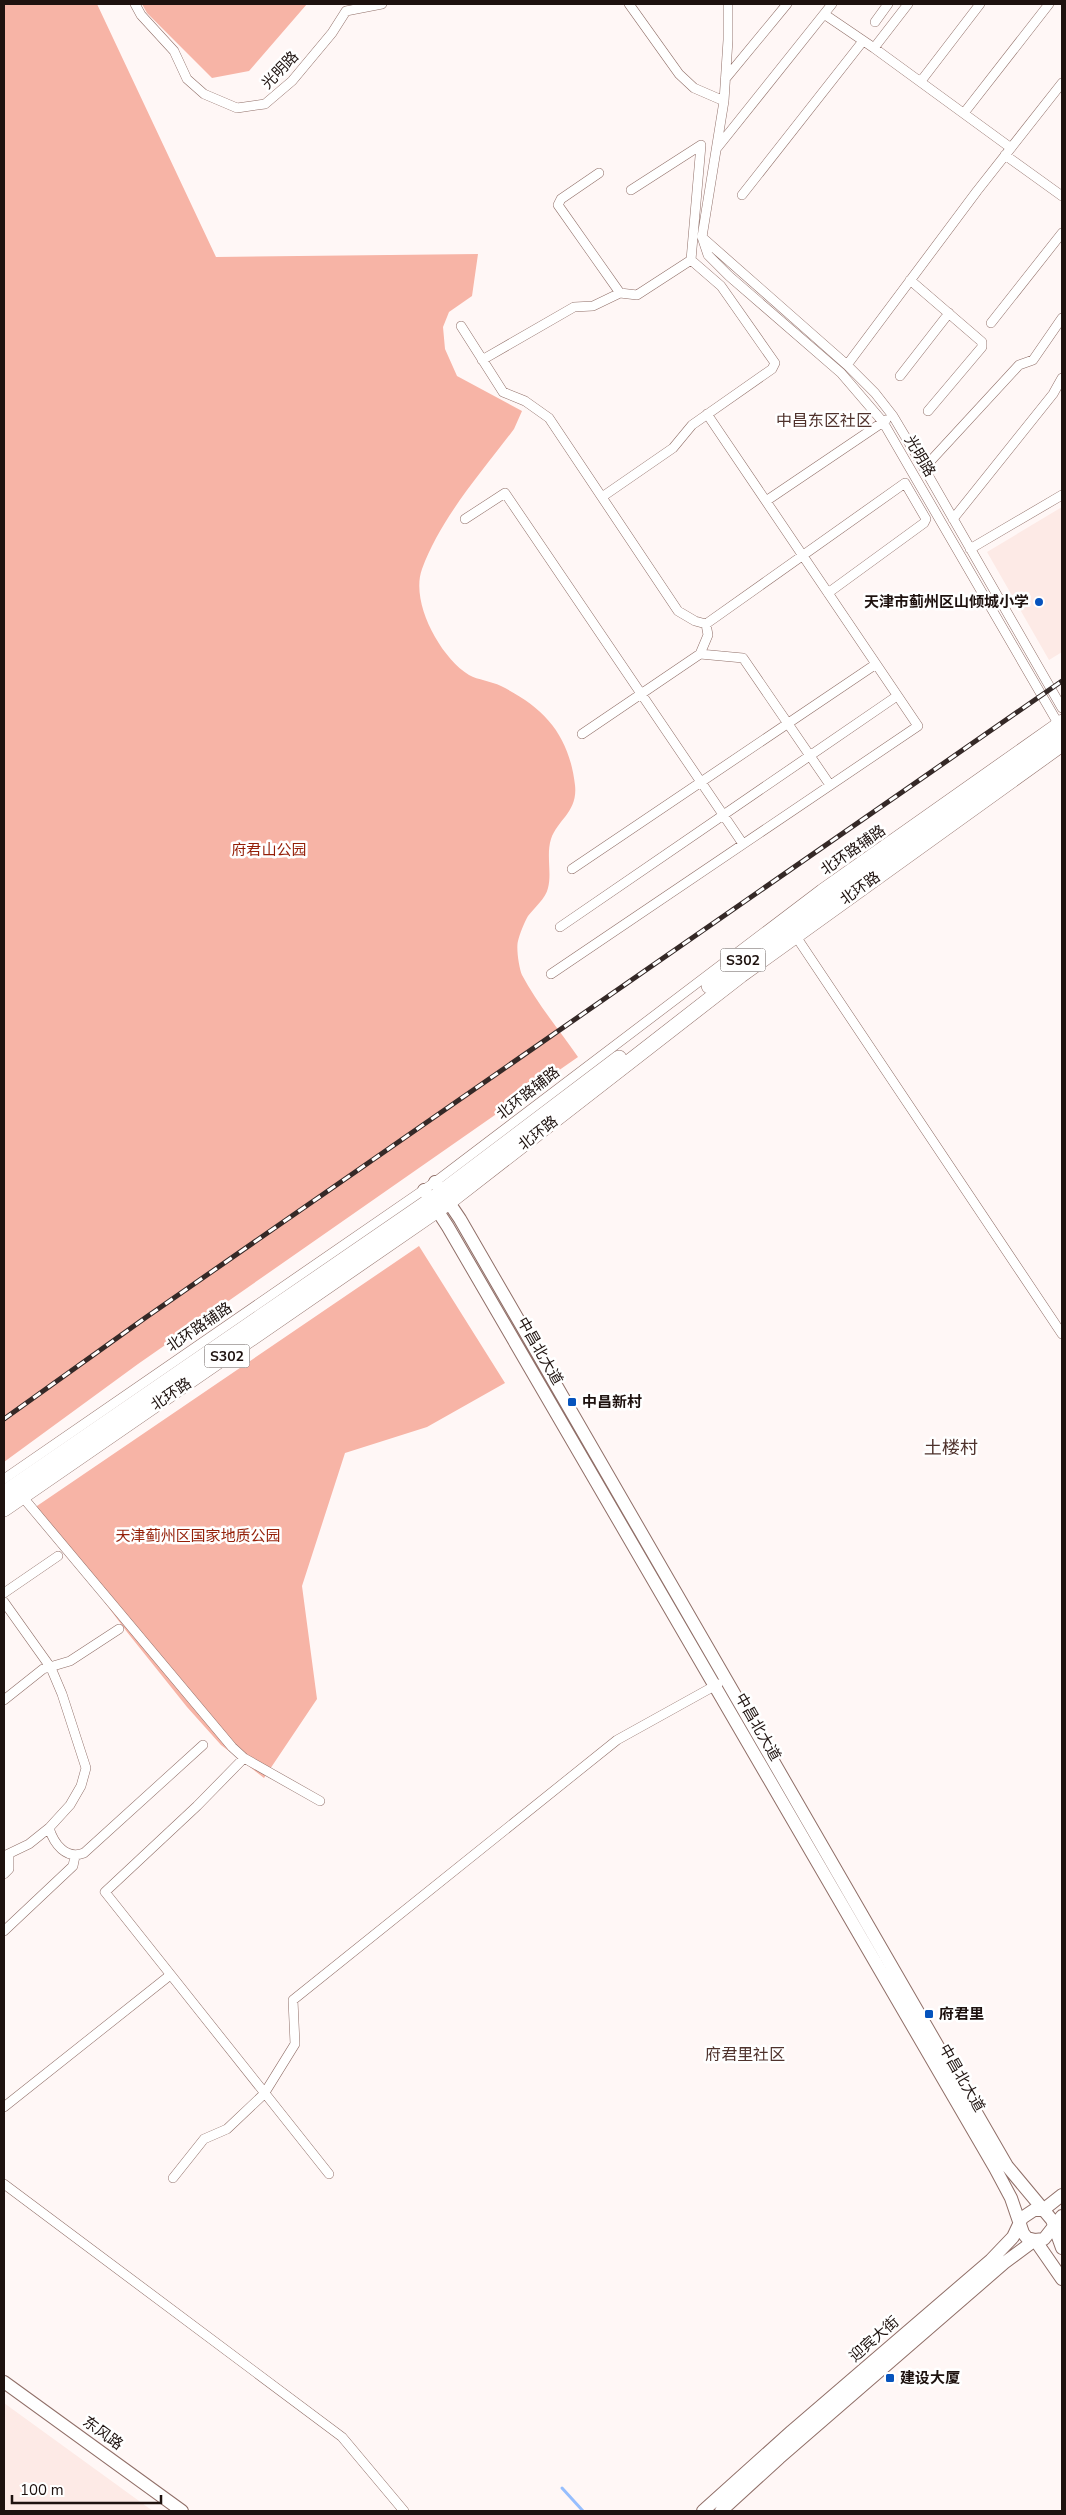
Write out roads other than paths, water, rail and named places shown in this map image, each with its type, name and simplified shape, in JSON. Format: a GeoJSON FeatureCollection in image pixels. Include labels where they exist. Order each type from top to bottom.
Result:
{"type":"FeatureCollection","features":[{"type":"Feature","properties":{"kind":"highway","name":"北环路"},"geometry":{"type":"LineString","coordinates":[[4,1493],[436,1196],[750,955],[1061,727]]}},
{"type":"Feature","properties":{"kind":"highway","name":"北环路"},"geometry":{"type":"LineString","coordinates":[[4,1508],[1062,744]]}},
{"type":"Feature","properties":{"kind":"main road","name":"中昌北大道"},"geometry":{"type":"LineString","coordinates":[[436,1196],[1007,2166],[1052,2220],[1062,2248]]}},
{"type":"Feature","properties":{"kind":"main road","name":"中昌北大道"},"geometry":{"type":"LineString","coordinates":[[721,1682],[995,2168],[1011,2198],[1020,2226],[1027,2238],[1035,2240],[1062,2279]]}},
{"type":"Feature","properties":{"kind":"main road","name":"迎宾大街"},"geometry":{"type":"LineString","coordinates":[[703,2511],[991,2260],[1013,2237],[1020,2226],[1022,2218],[1034,2210],[1043,2210],[1062,2195]]}},
{"type":"Feature","properties":{"kind":"main road","name":"迎宾大街"},"geometry":{"type":"LineString","coordinates":[[721,2511],[980,2284],[1035,2240],[1044,2239],[1062,2216]]}},
{"type":"Feature","properties":{"kind":"main road","name":"东风路"},"geometry":{"type":"LineString","coordinates":[[4,2382],[182,2511]]}},
{"type":"Feature","properties":{"kind":"street","name":"光明路"},"geometry":{"type":"LineString","coordinates":[[135,4],[141,15],[174,51],[187,79],[204,94],[237,108],[266,104],[292,81],[332,33],[346,11],[382,4]]}},
{"type":"Feature","properties":{"kind":"street"},"geometry":{"type":"LineString","coordinates":[[629,4],[679,74],[694,88],[724,101]]}},
{"type":"Feature","properties":{"kind":"street"},"geometry":{"type":"LineString","coordinates":[[702,237],[724,101],[728,4]]}},
{"type":"Feature","properties":{"kind":"street"},"geometry":{"type":"LineString","coordinates":[[726,78],[787,4]]}},
{"type":"Feature","properties":{"kind":"street"},"geometry":{"type":"LineString","coordinates":[[717,148],[832,4]]}},
{"type":"Feature","properties":{"kind":"street"},"geometry":{"type":"LineString","coordinates":[[875,22],[888,4]]}},
{"type":"Feature","properties":{"kind":"street"},"geometry":{"type":"LineString","coordinates":[[874,48],[908,4]]}},
{"type":"Feature","properties":{"kind":"street"},"geometry":{"type":"LineString","coordinates":[[921,82],[980,4]]}},
{"type":"Feature","properties":{"kind":"street"},"geometry":{"type":"LineString","coordinates":[[964,113],[1050,4]]}},
{"type":"Feature","properties":{"kind":"street"},"geometry":{"type":"LineString","coordinates":[[824,14],[1011,148]]}},
{"type":"Feature","properties":{"kind":"street"},"geometry":{"type":"LineString","coordinates":[[742,195],[864,41]]}},
{"type":"Feature","properties":{"kind":"street"},"geometry":{"type":"LineString","coordinates":[[847,365],[1005,155],[1062,83]]}},
{"type":"Feature","properties":{"kind":"street"},"geometry":{"type":"LineString","coordinates":[[631,190],[701,145],[691,260]]}},
{"type":"Feature","properties":{"kind":"street"},"geometry":{"type":"LineString","coordinates":[[1005,155],[1062,196]]}},
{"type":"Feature","properties":{"kind":"street"},"geometry":{"type":"LineString","coordinates":[[599,174],[561,199],[558,206],[620,293]]}},
{"type":"Feature","properties":{"kind":"street"},"geometry":{"type":"LineString","coordinates":[[991,323],[1062,233]]}},
{"type":"Feature","properties":{"kind":"street","name":"光明路"},"geometry":{"type":"LineString","coordinates":[[702,237],[875,392],[893,416],[924,468],[1062,708]]}},
{"type":"Feature","properties":{"kind":"street","name":"光明路"},"geometry":{"type":"LineString","coordinates":[[702,237],[708,254],[729,276],[841,373],[883,422],[1061,727]]}},
{"type":"Feature","properties":{"kind":"street"},"geometry":{"type":"LineString","coordinates":[[482,360],[574,307],[593,306],[620,293],[637,295],[691,260]]}},
{"type":"Feature","properties":{"kind":"street"},"geometry":{"type":"LineString","coordinates":[[602,497],[673,448],[692,424],[772,369],[775,363],[721,286],[691,260]]}},
{"type":"Feature","properties":{"kind":"street"},"geometry":{"type":"LineString","coordinates":[[910,280],[982,342],[982,347],[928,411]]}},
{"type":"Feature","properties":{"kind":"street"},"geometry":{"type":"LineString","coordinates":[[900,376],[948,313]]}},
{"type":"Feature","properties":{"kind":"street"},"geometry":{"type":"LineString","coordinates":[[924,468],[1019,365],[1033,360],[1062,318]]}},
{"type":"Feature","properties":{"kind":"street"},"geometry":{"type":"LineString","coordinates":[[461,326],[503,392],[525,401],[549,418],[678,611],[695,621],[706,624]]}},
{"type":"Feature","properties":{"kind":"street"},"geometry":{"type":"LineString","coordinates":[[953,519],[1053,394],[1062,378]]}},
{"type":"Feature","properties":{"kind":"street"},"geometry":{"type":"LineString","coordinates":[[551,974],[918,726],[707,414]]}},
{"type":"Feature","properties":{"kind":"street"},"geometry":{"type":"LineString","coordinates":[[766,501],[893,416]]}},
{"type":"Feature","properties":{"kind":"street"},"geometry":{"type":"LineString","coordinates":[[706,624],[905,484],[926,519],[924,523],[828,593]]}},
{"type":"Feature","properties":{"kind":"street"},"geometry":{"type":"LineString","coordinates":[[465,519],[505,493],[743,844]]}},
{"type":"Feature","properties":{"kind":"street"},"geometry":{"type":"LineString","coordinates":[[970,549],[1062,495]]}},
{"type":"Feature","properties":{"kind":"street"},"geometry":{"type":"LineString","coordinates":[[582,734],[700,654],[708,635],[706,624]]}},
{"type":"Feature","properties":{"kind":"street"},"geometry":{"type":"LineString","coordinates":[[700,654],[743,658],[830,785]]}},
{"type":"Feature","properties":{"kind":"street"},"geometry":{"type":"LineString","coordinates":[[572,869],[876,664]]}},
{"type":"Feature","properties":{"kind":"street"},"geometry":{"type":"LineString","coordinates":[[560,927],[897,696]]}},
{"type":"Feature","properties":{"kind":"street"},"geometry":{"type":"LineString","coordinates":[[795,935],[1062,1334]]}},
{"type":"Feature","properties":{"kind":"street","name":"北环路辅路"},"geometry":{"type":"LineString","coordinates":[[4,1479],[436,1196]]}},
{"type":"Feature","properties":{"kind":"street"},"geometry":{"type":"LineString","coordinates":[[26,1501],[217,1732],[244,1758],[320,1801]]}},
{"type":"Feature","properties":{"kind":"street"},"geometry":{"type":"LineString","coordinates":[[4,1593],[58,1556]]}},
{"type":"Feature","properties":{"kind":"street"},"geometry":{"type":"LineString","coordinates":[[4,1602],[51,1668],[62,1694],[86,1768],[81,1786],[70,1805],[49,1828],[29,1844],[6,1855],[9,1869],[4,1874]]}},
{"type":"Feature","properties":{"kind":"street"},"geometry":{"type":"LineString","coordinates":[[4,1700],[34,1674],[43,1669],[70,1661],[119,1629]]}},
{"type":"Feature","properties":{"kind":"street"},"geometry":{"type":"LineString","coordinates":[[173,2178],[204,2140],[227,2130],[264,2094],[295,2044],[293,2000],[617,1740],[721,1682]]}},
{"type":"Feature","properties":{"kind":"street"},"geometry":{"type":"LineString","coordinates":[[49,1828],[53,1840],[65,1853],[75,1856],[84,1853],[203,1745]]}},
{"type":"Feature","properties":{"kind":"street"},"geometry":{"type":"LineString","coordinates":[[244,1758],[197,1806],[105,1892],[169,1976],[329,2174]]}},
{"type":"Feature","properties":{"kind":"street"},"geometry":{"type":"LineString","coordinates":[[4,1931],[73,1866],[75,1856]]}},
{"type":"Feature","properties":{"kind":"street"},"geometry":{"type":"LineString","coordinates":[[4,2107],[169,1976]]}},
{"type":"Feature","properties":{"kind":"street"},"geometry":{"type":"LineString","coordinates":[[4,2184],[342,2437],[404,2511]]}},
{"type":"Feature","properties":{"kind":"waterway"},"geometry":{"type":"LineString","coordinates":[[562,2488],[583,2511]]}},
{"type":"Feature","properties":{"kind":"railway"},"geometry":{"type":"LineString","coordinates":[[4,1419],[145,1318],[1062,681]]}},
{"type":"Feature","properties":{"kind":"place","name":"天津市蓟州区山倾城小学"},"geometry":{"type":"Point","coordinates":[1039,602]}},
{"type":"Feature","properties":{"kind":"place","name":"中昌新村"},"geometry":{"type":"Point","coordinates":[572,1402]}},
{"type":"Feature","properties":{"kind":"place","name":"府君里"},"geometry":{"type":"Point","coordinates":[929,2014]}},
{"type":"Feature","properties":{"kind":"place","name":"建设大厦"},"geometry":{"type":"Point","coordinates":[890,2378]}},
{"type":"Feature","properties":{"kind":"district","name":"中昌东区社区"},"geometry":{"type":"Point","coordinates":[824,421]}},
{"type":"Feature","properties":{"kind":"district","name":"土楼村"},"geometry":{"type":"Point","coordinates":[951,1448]}},
{"type":"Feature","properties":{"kind":"district","name":"府君里社区"},"geometry":{"type":"Point","coordinates":[745,2055]}},
{"type":"Feature","properties":{"kind":"park label","name":"府君山公园"},"geometry":{"type":"Point","coordinates":[269,850]}},
{"type":"Feature","properties":{"kind":"park label","name":"天津蓟州区国家地质公园"},"geometry":{"type":"Point","coordinates":[198,1536]}}]}
